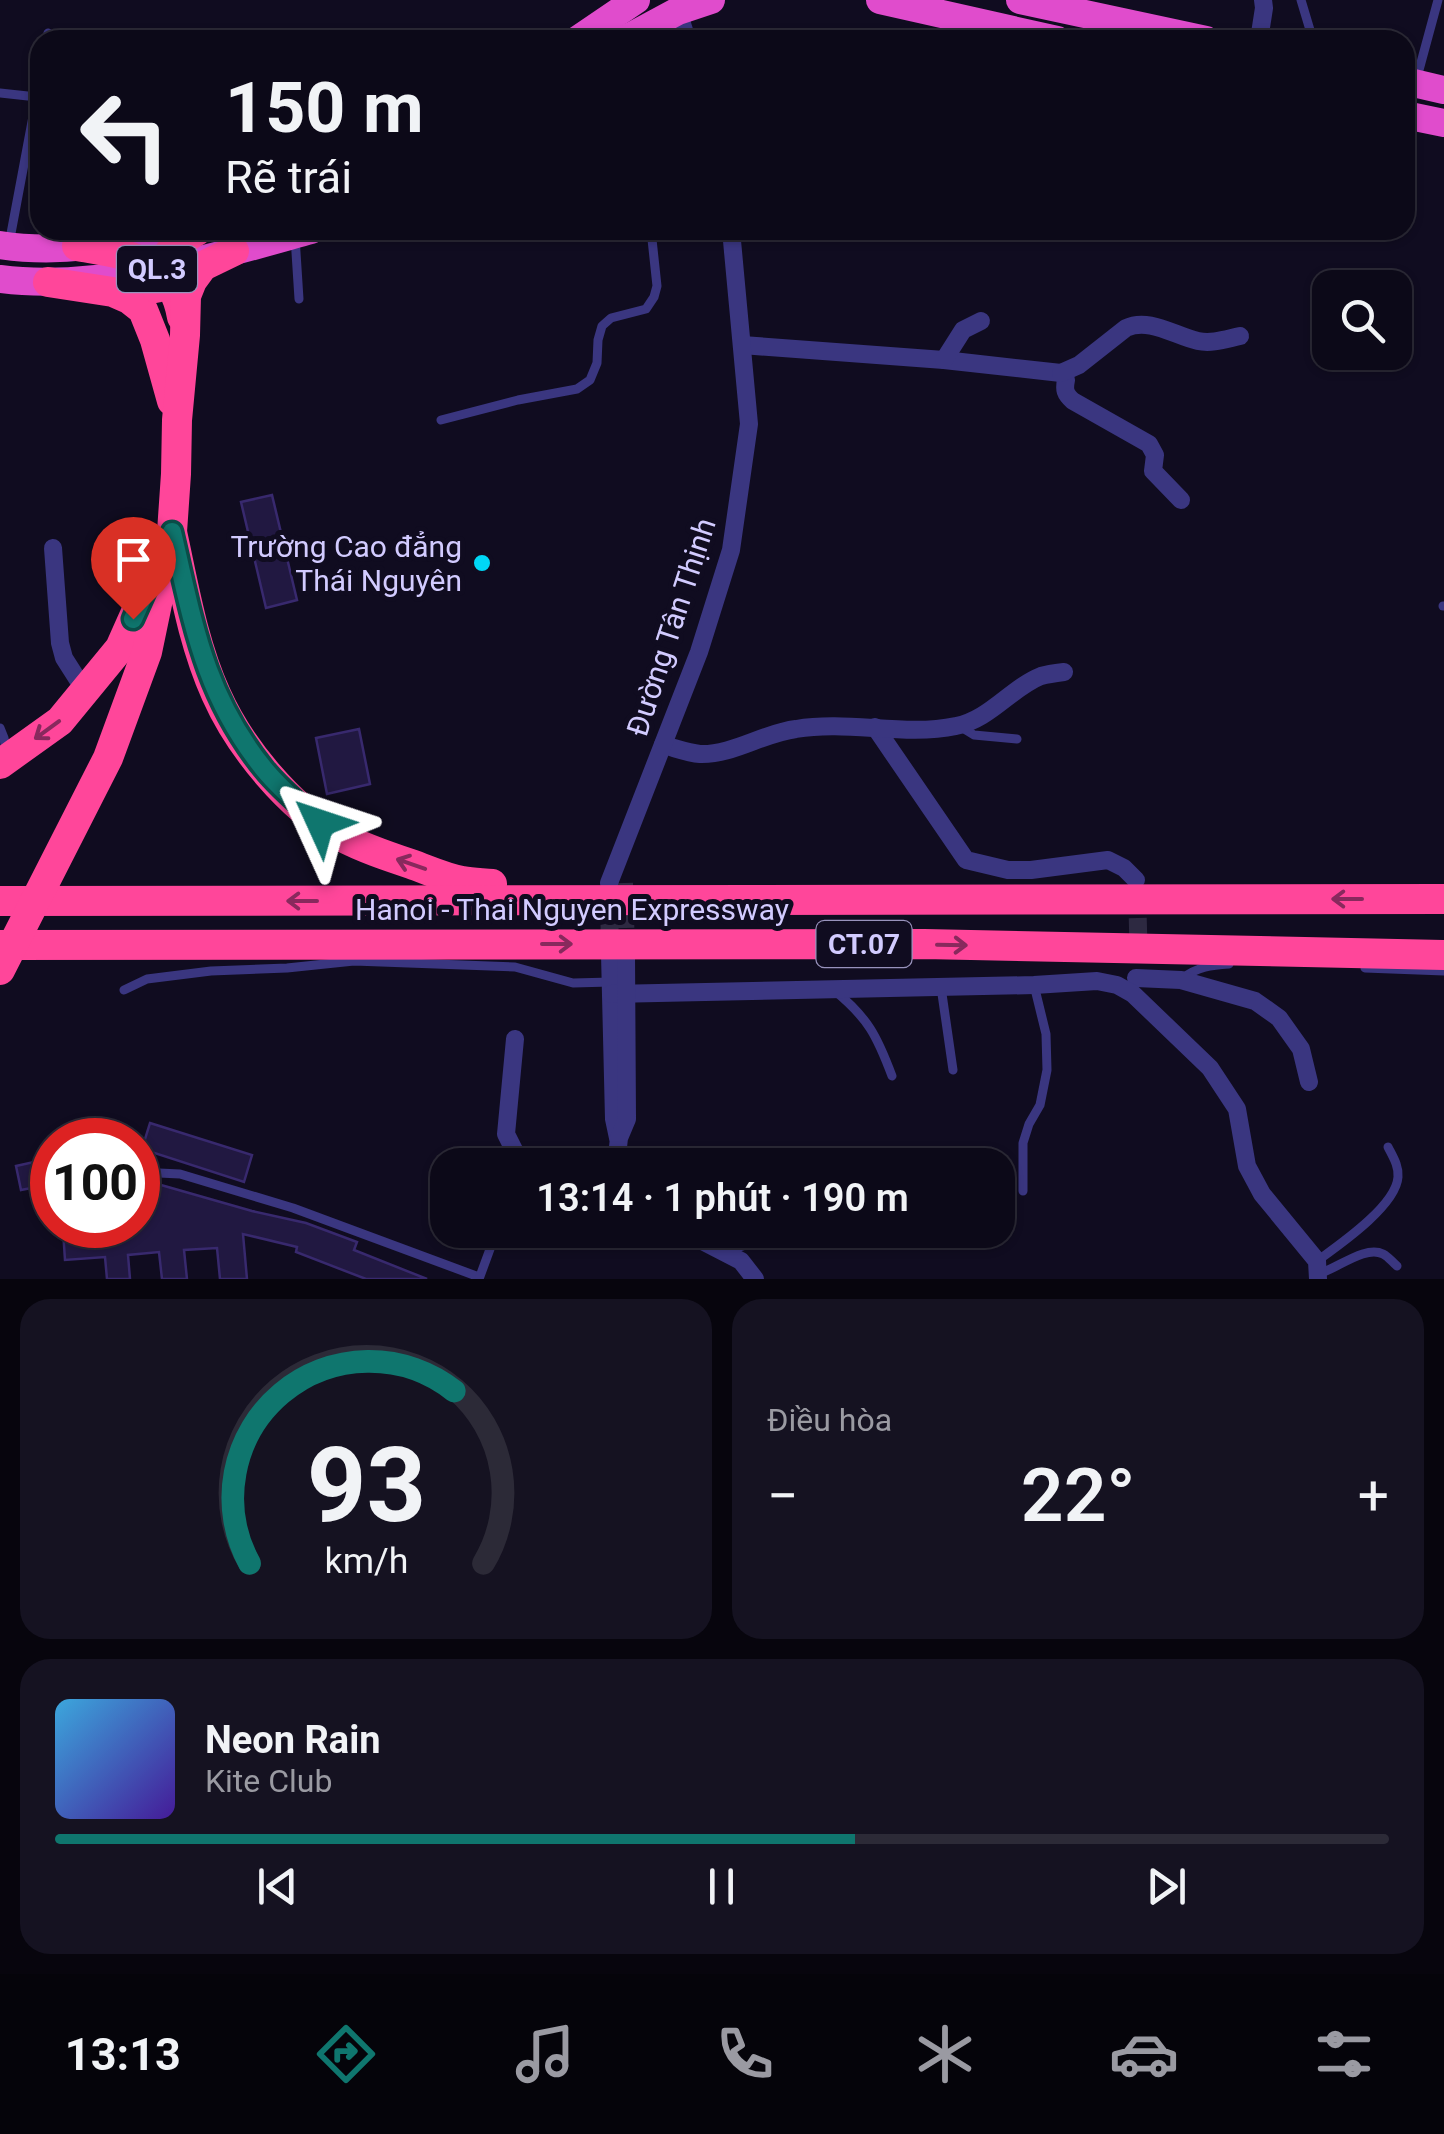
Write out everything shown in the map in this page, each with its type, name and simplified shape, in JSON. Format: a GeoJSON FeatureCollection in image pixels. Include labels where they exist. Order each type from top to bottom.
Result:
{"type":"FeatureCollection","features":[{"type":"Feature","properties":{"kind":"highway"},"geometry":{"type":"LineString","coordinates":[[592,30],[636,0]]}},
{"type":"Feature","properties":{"kind":"highway"},"geometry":{"type":"LineString","coordinates":[[643,30],[712,0]]}},
{"type":"Feature","properties":{"kind":"highway"},"geometry":{"type":"LineString","coordinates":[[1020,0],[1160,30]]}},
{"type":"Feature","properties":{"kind":"highway"},"geometry":{"type":"LineString","coordinates":[[890,1],[979,30]]}},
{"type":"Feature","properties":{"kind":"highway"},"geometry":{"type":"LineString","coordinates":[[1415,84],[1444,90]]}},
{"type":"Feature","properties":{"kind":"highway"},"geometry":{"type":"LineString","coordinates":[[1415,117],[1444,123]]}},
{"type":"Feature","properties":{"kind":"highway","name":"QL.3"},"geometry":{"type":"LineString","coordinates":[[4,246],[52,248],[130,240]]}},
{"type":"Feature","properties":{"kind":"highway"},"geometry":{"type":"LineString","coordinates":[[159,269],[165,256],[184,240]]}},
{"type":"Feature","properties":{"kind":"highway","name":"QL.3"},"geometry":{"type":"LineString","coordinates":[[0,279],[48,282],[119,276],[274,240]]}},
{"type":"Feature","properties":{"kind":"highway"},"geometry":{"type":"LineString","coordinates":[[0,970],[108,758],[147,652],[172,532],[177,420],[170,338],[175,290],[159,269],[138,259],[76,246]]}},
{"type":"Feature","properties":{"kind":"highway"},"geometry":{"type":"LineString","coordinates":[[170,338],[192,281],[204,266],[234,251]]}},
{"type":"Feature","properties":{"kind":"highway"},"geometry":{"type":"LineString","coordinates":[[48,282],[92,287],[129,298],[170,338]]}},
{"type":"Feature","properties":{"kind":"highway"},"geometry":{"type":"LineString","coordinates":[[3,762],[60,721],[120,648],[172,532]]}},
{"type":"Feature","properties":{"kind":"highway"},"geometry":{"type":"LineString","coordinates":[[172,532],[189,614],[217,697],[264,770],[320,823],[342,837],[462,881],[534,887],[728,887],[925,900]]}},
{"type":"Feature","properties":{"kind":"highway","name":"Hanoi - Thai Nguyen Expressway"},"geometry":{"type":"LineString","coordinates":[[0,902],[1444,899]]}},
{"type":"Feature","properties":{"kind":"highway"},"geometry":{"type":"LineString","coordinates":[[0,958],[80,958],[284,944]]}},
{"type":"Feature","properties":{"kind":"highway","name":"Hanoi - Thai Nguyen Expressway"},"geometry":{"type":"LineString","coordinates":[[0,945],[924,944],[1444,955]]}},
{"type":"Feature","properties":{"kind":"street"},"geometry":{"type":"LineString","coordinates":[[1261,30],[1263,0]]}},
{"type":"Feature","properties":{"kind":"street"},"geometry":{"type":"LineString","coordinates":[[678,12],[684,30]]}},
{"type":"Feature","properties":{"kind":"street","name":"Đường Tân Thịnh"},"geometry":{"type":"LineString","coordinates":[[616,883],[620,855],[698,652],[731,550],[748,424],[732,240]]}},
{"type":"Feature","properties":{"kind":"street"},"geometry":{"type":"LineString","coordinates":[[944,360],[964,330],[981,321]]}},
{"type":"Feature","properties":{"kind":"street"},"geometry":{"type":"LineString","coordinates":[[742,345],[1061,373],[1135,324],[1198,341],[1240,336]]}},
{"type":"Feature","properties":{"kind":"street"},"geometry":{"type":"LineString","coordinates":[[1061,373],[1066,380],[1066,395],[1073,401],[1149,444],[1154,455],[1153,472],[1181,500]]}},
{"type":"Feature","properties":{"kind":"street"},"geometry":{"type":"LineString","coordinates":[[53,548],[60,643],[64,658],[85,690]]}},
{"type":"Feature","properties":{"kind":"street"},"geometry":{"type":"LineString","coordinates":[[663,744],[700,754],[726,751],[794,729],[958,726],[1044,675],[1064,672]]}},
{"type":"Feature","properties":{"kind":"street"},"geometry":{"type":"LineString","coordinates":[[875,727],[966,860],[1008,870],[1108,860],[1136,880]]}},
{"type":"Feature","properties":{"kind":"street"},"geometry":{"type":"LineString","coordinates":[[617,1148],[627,1119],[618,954]]}},
{"type":"Feature","properties":{"kind":"street"},"geometry":{"type":"LineString","coordinates":[[617,990],[941,987],[1097,981],[1118,985],[1136,979],[1180,980],[1255,1001],[1279,1018],[1300,1048],[1308,1082]]}},
{"type":"Feature","properties":{"kind":"street"},"geometry":{"type":"LineString","coordinates":[[1136,979],[1210,1068],[1237,1110],[1247,1166],[1262,1194],[1318,1271]]}},
{"type":"Feature","properties":{"kind":"street"},"geometry":{"type":"LineString","coordinates":[[510,1148],[506,1134],[516,1040]]}},
{"type":"Feature","properties":{"kind":"street"},"geometry":{"type":"LineString","coordinates":[[717,1248],[742,1261],[755,1279]]}},
{"type":"Feature","properties":{"kind":"lane"},"geometry":{"type":"LineString","coordinates":[[1301,0],[1310,30]]}},
{"type":"Feature","properties":{"kind":"lane"},"geometry":{"type":"LineString","coordinates":[[1415,68],[1438,0]]}},
{"type":"Feature","properties":{"kind":"lane"},"geometry":{"type":"LineString","coordinates":[[0,93],[30,96]]}},
{"type":"Feature","properties":{"kind":"lane"},"geometry":{"type":"LineString","coordinates":[[4,246],[30,125]]}},
{"type":"Feature","properties":{"kind":"lane"},"geometry":{"type":"LineString","coordinates":[[298,299],[302,240]]}},
{"type":"Feature","properties":{"kind":"lane"},"geometry":{"type":"LineString","coordinates":[[441,420],[576,389],[590,380],[598,364],[602,326],[611,318],[646,309],[654,298],[658,286],[652,240]]}},
{"type":"Feature","properties":{"kind":"lane"},"geometry":{"type":"LineString","coordinates":[[958,726],[974,735],[1016,739]]}},
{"type":"Feature","properties":{"kind":"lane"},"geometry":{"type":"LineString","coordinates":[[0,728],[4,738],[3,762]]}},
{"type":"Feature","properties":{"kind":"lane"},"geometry":{"type":"LineString","coordinates":[[124,990],[147,979],[354,961],[515,967],[617,990]]}},
{"type":"Feature","properties":{"kind":"lane"},"geometry":{"type":"LineString","coordinates":[[1180,980],[1206,966],[1240,965]]}},
{"type":"Feature","properties":{"kind":"lane"},"geometry":{"type":"LineString","coordinates":[[1346,968],[1444,971]]}},
{"type":"Feature","properties":{"kind":"lane"},"geometry":{"type":"LineString","coordinates":[[1023,1191],[1023,1143],[1040,1106],[1047,1070],[1046,1034],[1034,985]]}},
{"type":"Feature","properties":{"kind":"lane"},"geometry":{"type":"LineString","coordinates":[[941,987],[953,1070]]}},
{"type":"Feature","properties":{"kind":"lane"},"geometry":{"type":"LineString","coordinates":[[833,989],[858,1011],[878,1039],[892,1076]]}},
{"type":"Feature","properties":{"kind":"lane"},"geometry":{"type":"LineString","coordinates":[[1318,1271],[1396,1188],[1399,1173],[1388,1147]]}},
{"type":"Feature","properties":{"kind":"lane"},"geometry":{"type":"LineString","coordinates":[[160,1173],[180,1174],[293,1208],[479,1278],[490,1248]]}},
{"type":"Feature","properties":{"kind":"lane"},"geometry":{"type":"LineString","coordinates":[[725,1252],[736,1248]]}},
{"type":"Feature","properties":{"kind":"lane"},"geometry":{"type":"LineString","coordinates":[[1318,1271],[1332,1270],[1365,1252],[1382,1253],[1397,1266]]}},
{"type":"Feature","properties":{"kind":"building"},"geometry":{"type":"Polygon","coordinates":[[[272,495],[297,600],[266,608],[241,502],[272,495]]]}},
{"type":"Feature","properties":{"kind":"building"},"geometry":{"type":"Polygon","coordinates":[[[359,729],[370,784],[327,794],[316,738],[359,729]]]}},
{"type":"Feature","properties":{"kind":"building"},"geometry":{"type":"Polygon","coordinates":[[[160,1126],[252,1155],[244,1182],[160,1155],[160,1126]]]}},
{"type":"Feature","properties":{"kind":"building"},"geometry":{"type":"Polygon","coordinates":[[[30,1163],[30,1188],[21,1190],[16,1166],[30,1163]]]}},
{"type":"Feature","properties":{"kind":"building"},"geometry":{"type":"Polygon","coordinates":[[[160,1185],[306,1223],[357,1242],[354,1250],[427,1279],[366,1279],[296,1252],[297,1247],[243,1234],[247,1279],[220,1279],[217,1248],[184,1250],[187,1279],[162,1279],[159,1252],[128,1255],[130,1279],[107,1279],[105,1257],[65,1260],[64,1248],[160,1248],[160,1185]]]}},
{"type":"Feature","properties":{"kind":"tunnel"},"geometry":{"type":"LineString","coordinates":[[624,883],[626,949]]}},
{"type":"Feature","properties":{"kind":"tunnel"},"geometry":{"type":"LineString","coordinates":[[1137,891],[1139,965]]}},
{"type":"Feature","properties":{"kind":"tunnel"},"geometry":{"type":"LineString","coordinates":[[609,894],[610,953]]}},
{"type":"Feature","properties":{"kind":"place","name":"Trường Cao đẳng Thái Nguyên"},"geometry":{"type":"Point","coordinates":[482,563]}},
{"type":"Feature","properties":{"kind":"route"},"geometry":{"type":"LineString","coordinates":[[133,619],[172,532],[189,614],[217,697],[264,770],[320,823]]}}]}
